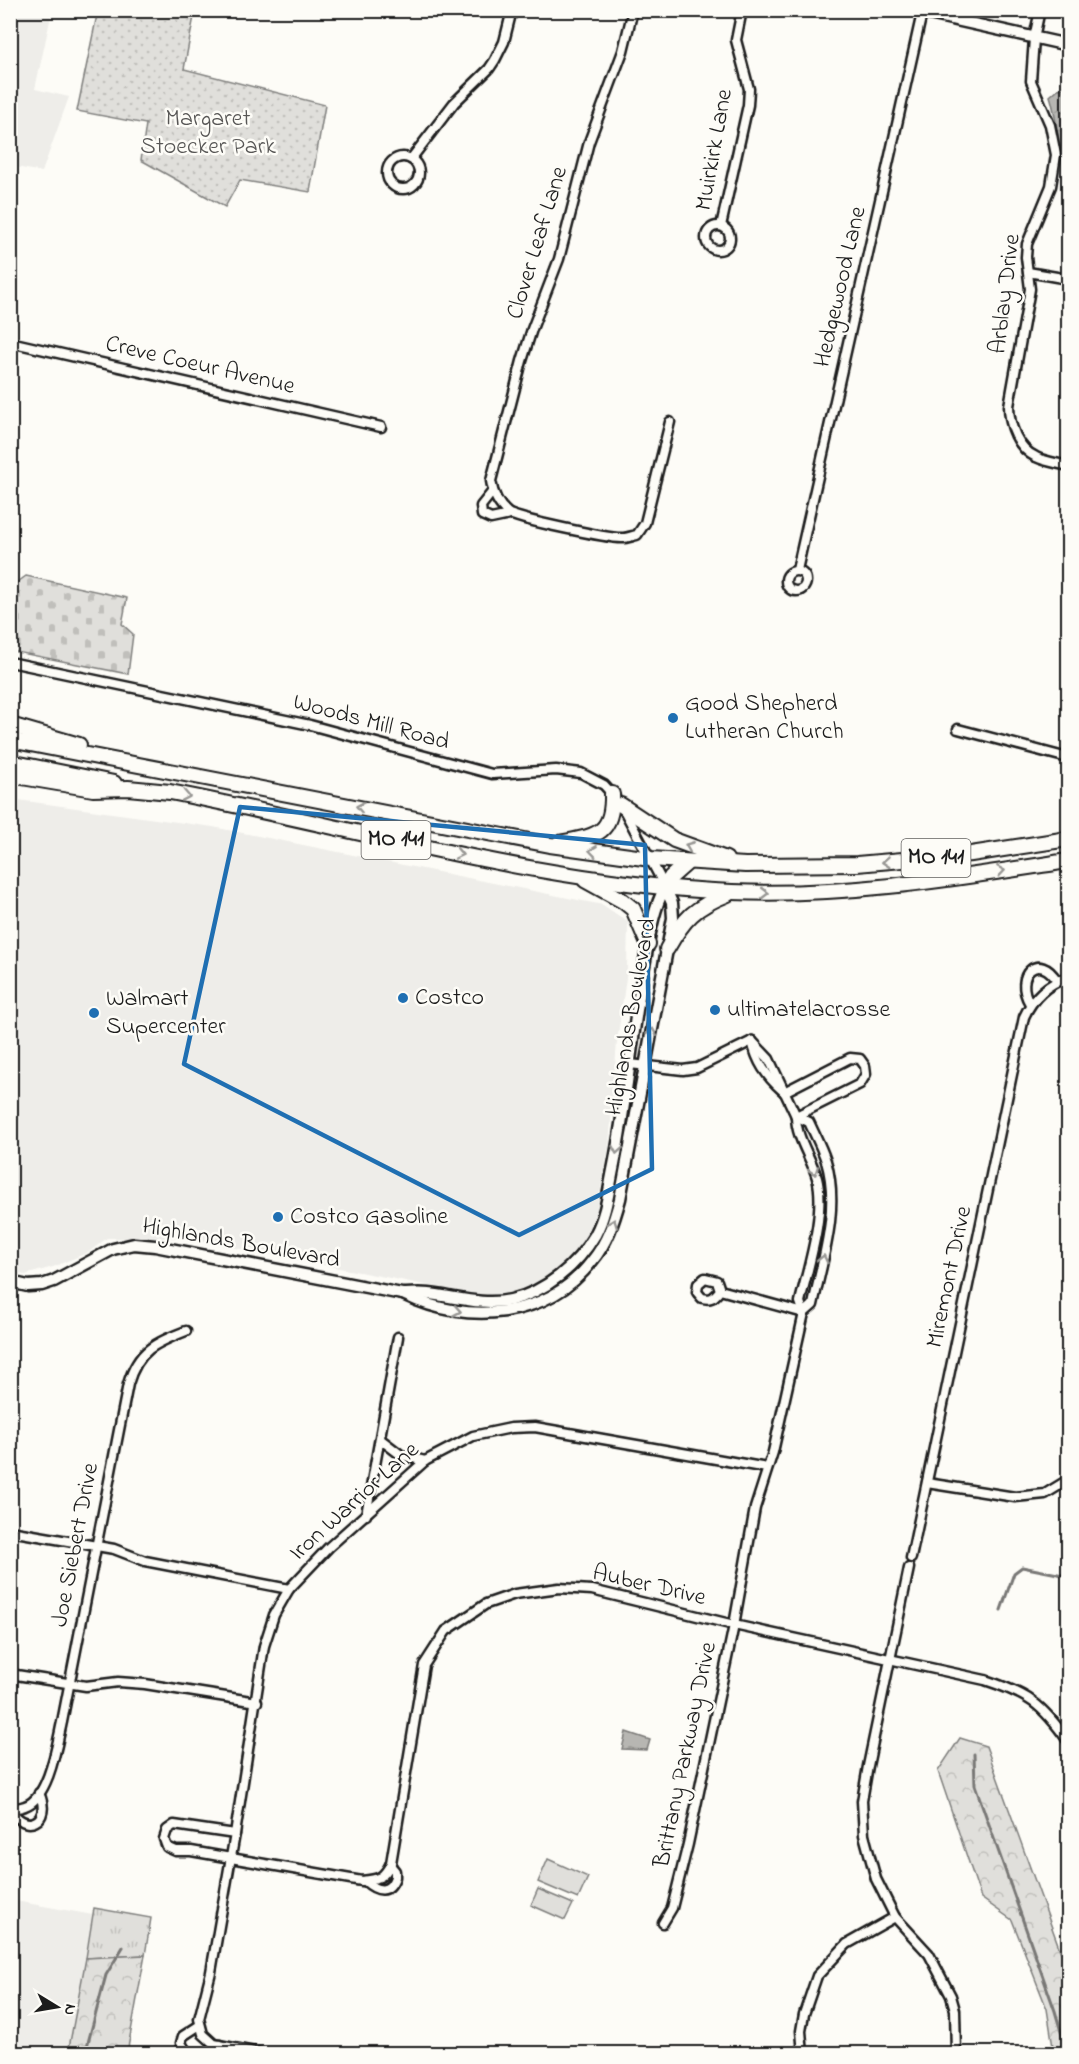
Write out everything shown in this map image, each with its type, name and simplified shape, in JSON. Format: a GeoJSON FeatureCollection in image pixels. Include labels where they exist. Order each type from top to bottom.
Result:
{"type":"FeatureCollection","features":[{"type":"Feature","properties":{"kind":"highway"},"geometry":{"type":"LineString","coordinates":[[10,725],[144,766]]}},
{"type":"Feature","properties":{"kind":"highway","name":"MO 141"},"geometry":{"type":"LineString","coordinates":[[10,740],[550,844],[651,859],[745,865],[818,866],[894,862],[971,854],[1068,839]]}},
{"type":"Feature","properties":{"kind":"highway","name":"MO 141"},"geometry":{"type":"LineString","coordinates":[[10,762],[128,788],[170,792],[225,803],[486,860],[578,876],[665,887],[733,892],[851,891],[1068,861]]}},
{"type":"Feature","properties":{"kind":"highway"},"geometry":{"type":"LineString","coordinates":[[10,776],[93,789],[128,788]]}},
{"type":"Feature","properties":{"kind":"highway"},"geometry":{"type":"LineString","coordinates":[[550,844],[598,833],[609,824],[613,811],[612,794]]}},
{"type":"Feature","properties":{"kind":"highway"},"geometry":{"type":"LineString","coordinates":[[621,805],[674,840],[745,865]]}},
{"type":"Feature","properties":{"kind":"highway"},"geometry":{"type":"LineString","coordinates":[[665,887],[671,877],[688,862]]}},
{"type":"Feature","properties":{"kind":"highway"},"geometry":{"type":"LineString","coordinates":[[578,876],[633,909],[648,944]]}},
{"type":"Feature","properties":{"kind":"highway"},"geometry":{"type":"LineString","coordinates":[[667,949],[676,932],[690,915],[706,902],[733,892]]}},
{"type":"Feature","properties":{"kind":"street"},"geometry":{"type":"LineString","coordinates":[[411,159],[454,103],[489,69],[504,42],[512,10]]}},
{"type":"Feature","properties":{"kind":"street","name":"Clover Leaf Lane"},"geometry":{"type":"LineString","coordinates":[[633,10],[623,51],[589,142],[559,259],[522,361],[491,481],[492,490],[481,506],[482,515],[491,519],[510,515],[599,536],[622,538],[637,535],[645,523],[670,422]]}},
{"type":"Feature","properties":{"kind":"street","name":"Muirkirk Lane"},"geometry":{"type":"LineString","coordinates":[[721,226],[749,97],[736,40],[742,10]]}},
{"type":"Feature","properties":{"kind":"street"},"geometry":{"type":"LineString","coordinates":[[911,10],[1068,45]]}},
{"type":"Feature","properties":{"kind":"street","name":"Arblay Drive"},"geometry":{"type":"LineString","coordinates":[[1040,10],[1034,38],[1031,81],[1050,125],[1056,155],[1052,186],[1027,244],[1026,257],[1030,289],[1009,416],[1017,438],[1026,450],[1037,458],[1068,466]]}},
{"type":"Feature","properties":{"kind":"street","name":"Hedgewood Lane"},"geometry":{"type":"LineString","coordinates":[[797,570],[922,13]]}},
{"type":"Feature","properties":{"kind":"street"},"geometry":{"type":"LineString","coordinates":[[1028,272],[1068,279]]}},
{"type":"Feature","properties":{"kind":"street","name":"Creve Coeur Avenue"},"geometry":{"type":"LineString","coordinates":[[10,342],[381,427]]}},
{"type":"Feature","properties":{"kind":"street"},"geometry":{"type":"LineString","coordinates":[[492,490],[497,501],[510,515]]}},
{"type":"Feature","properties":{"kind":"street","name":"Woods Mill Road"},"geometry":{"type":"LineString","coordinates":[[10,662],[310,725],[492,774],[570,770],[593,778],[621,805],[665,887]]}},
{"type":"Feature","properties":{"kind":"street"},"geometry":{"type":"LineString","coordinates":[[958,729],[1068,758]]}},
{"type":"Feature","properties":{"kind":"street","name":"Highlands Boulevard"},"geometry":{"type":"LineString","coordinates":[[10,1282],[28,1286],[54,1281],[113,1249],[134,1244],[155,1246],[402,1294],[428,1294],[473,1301],[508,1301],[535,1291],[559,1276],[575,1261],[595,1235],[606,1205],[648,944],[654,914],[665,887]]}},
{"type":"Feature","properties":{"kind":"street","name":"Highlands Boulevard"},"geometry":{"type":"LineString","coordinates":[[402,1294],[425,1305],[468,1313],[489,1314],[524,1308],[563,1289],[593,1261],[615,1219],[645,1066],[673,918],[672,903],[665,887]]}},
{"type":"Feature","properties":{"kind":"street","name":"Miremont Drive"},"geometry":{"type":"LineString","coordinates":[[1030,1005],[1024,995],[1023,986],[1025,977],[1031,969],[1040,967],[1048,969],[1057,981]]}},
{"type":"Feature","properties":{"kind":"street","name":"Miremont Drive"},"geometry":{"type":"LineString","coordinates":[[911,1558],[1024,1017],[1041,991],[1068,977]]}},
{"type":"Feature","properties":{"kind":"street","name":"Brittany Parkway Drive"},"geometry":{"type":"LineString","coordinates":[[645,1066],[683,1070],[697,1068],[752,1041],[755,1055],[768,1078],[784,1092],[796,1116],[796,1126],[818,1179],[819,1216],[800,1302],[804,1313],[774,1452],[755,1508],[734,1625],[688,1844],[672,1908],[663,1923]]}},
{"type":"Feature","properties":{"kind":"street"},"geometry":{"type":"LineString","coordinates":[[784,1092],[850,1058],[860,1059],[863,1062],[866,1074],[860,1084],[796,1116]]}},
{"type":"Feature","properties":{"kind":"street"},"geometry":{"type":"LineString","coordinates":[[630,1064],[645,1066]]}},
{"type":"Feature","properties":{"kind":"street","name":"Brittany Parkway Drive"},"geometry":{"type":"LineString","coordinates":[[796,1116],[809,1122],[825,1160],[831,1190],[830,1228],[813,1305],[804,1313]]}},
{"type":"Feature","properties":{"kind":"street"},"geometry":{"type":"LineString","coordinates":[[720,1290],[804,1313]]}},
{"type":"Feature","properties":{"kind":"street","name":"Joe Siebert Drive"},"geometry":{"type":"LineString","coordinates":[[39,1793],[44,1810],[38,1822],[30,1824],[13,1813],[11,1809],[26,1806],[39,1793],[51,1770],[133,1367],[138,1359],[156,1343],[186,1330]]}},
{"type":"Feature","properties":{"kind":"street"},"geometry":{"type":"LineString","coordinates":[[365,1515],[398,1337]]}},
{"type":"Feature","properties":{"kind":"street","name":"Iron Warrior Lane"},"geometry":{"type":"LineString","coordinates":[[200,2026],[236,1834],[264,1646],[274,1615],[289,1589],[329,1547],[424,1461],[473,1436],[511,1428],[535,1427],[767,1468]]}},
{"type":"Feature","properties":{"kind":"street"},"geometry":{"type":"LineString","coordinates":[[380,1439],[401,1455],[424,1461]]}},
{"type":"Feature","properties":{"kind":"street"},"geometry":{"type":"LineString","coordinates":[[927,1483],[1015,1497],[1045,1494],[1068,1480]]}},
{"type":"Feature","properties":{"kind":"street"},"geometry":{"type":"LineString","coordinates":[[10,1531],[114,1549],[146,1561],[289,1589]]}},
{"type":"Feature","properties":{"kind":"street"},"geometry":{"type":"LineString","coordinates":[[909,1568],[862,1801],[864,1835],[876,1879],[895,1917],[929,1954],[951,1996],[955,2010],[956,2054]]}},
{"type":"Feature","properties":{"kind":"street","name":"Auber Drive"},"geometry":{"type":"LineString","coordinates":[[231,1859],[365,1881],[380,1879],[385,1875],[390,1865],[424,1665],[446,1631],[486,1604],[515,1594],[559,1588],[592,1590],[734,1625],[985,1680],[1013,1689],[1036,1704],[1051,1716],[1068,1741]]}},
{"type":"Feature","properties":{"kind":"street"},"geometry":{"type":"LineString","coordinates":[[10,1674],[86,1686],[131,1682],[257,1702]]}},
{"type":"Feature","properties":{"kind":"street"},"geometry":{"type":"LineString","coordinates":[[231,1859],[191,1851],[171,1850],[164,1839],[167,1830],[174,1825],[236,1834]]}},
{"type":"Feature","properties":{"kind":"street"},"geometry":{"type":"LineString","coordinates":[[803,2054],[801,2031],[804,2014],[817,1976],[848,1944],[895,1917]]}},
{"type":"Feature","properties":{"kind":"street"},"geometry":{"type":"LineString","coordinates":[[188,2054],[181,2043],[183,2037],[200,2026],[207,2039],[220,2045],[265,2054]]}},
{"type":"Feature","properties":{"kind":"street"},"geometry":{"type":"LineString","coordinates":[[209,2054],[220,2045]]}},
{"type":"Feature","properties":{"kind":"highlighted area"},"geometry":{"type":"Polygon","coordinates":[[[240,807],[645,845],[652,1169],[519,1235],[184,1064],[240,807]]]}},
{"type":"Feature","properties":{"kind":"shaded area"},"geometry":{"type":"Polygon","coordinates":[[[10,11],[52,11],[35,89],[69,97],[42,172],[11,166],[10,11]]]}},
{"type":"Feature","properties":{"kind":"shaded area"},"geometry":{"type":"Polygon","coordinates":[[[11,799],[213,827],[603,905],[628,922],[627,971],[617,1042],[609,1146],[597,1210],[583,1246],[550,1277],[507,1295],[472,1294],[185,1238],[107,1238],[89,1252],[53,1267],[25,1275],[11,1272],[11,799]]]}},
{"type":"Feature","properties":{"kind":"shaded area"},"geometry":{"type":"Polygon","coordinates":[[[10,1900],[93,1915],[68,2053],[11,2053],[10,1900]]]}},
{"type":"Feature","properties":{"kind":"green space","name":"Margaret Stoecker Park"},"geometry":{"type":"Polygon","coordinates":[[[98,10],[195,11],[184,69],[325,105],[310,192],[240,180],[225,207],[141,160],[146,124],[77,111],[98,10]]]}},
{"type":"Feature","properties":{"kind":"green space"},"geometry":{"type":"Polygon","coordinates":[[[26,576],[127,598],[122,624],[133,634],[128,674],[11,651],[11,587],[26,576]]]}},
{"type":"Feature","properties":{"kind":"green space"},"geometry":{"type":"Polygon","coordinates":[[[960,1738],[986,1746],[1068,1972],[1068,2053],[1054,2053],[1047,2009],[1012,1920],[981,1898],[938,1771],[960,1738]]]}},
{"type":"Feature","properties":{"kind":"green space"},"geometry":{"type":"Polygon","coordinates":[[[548,1859],[588,1877],[578,1899],[538,1882],[548,1859]]]}},
{"type":"Feature","properties":{"kind":"green space"},"geometry":{"type":"Polygon","coordinates":[[[538,1889],[573,1904],[565,1920],[531,1905],[538,1889]]]}},
{"type":"Feature","properties":{"kind":"green space"},"geometry":{"type":"Polygon","coordinates":[[[94,1908],[151,1918],[145,1955],[86,1958],[94,1908]]]}},
{"type":"Feature","properties":{"kind":"green space"},"geometry":{"type":"Polygon","coordinates":[[[145,1955],[127,2053],[68,2053],[86,1958],[145,1955]]]}},
{"type":"Feature","properties":{"kind":"water"},"geometry":{"type":"Polygon","coordinates":[[[1068,87],[1068,182],[1050,96],[1058,89],[1068,87]]]}},
{"type":"Feature","properties":{"kind":"water"},"geometry":{"type":"Polygon","coordinates":[[[626,1732],[650,1740],[647,1750],[622,1749],[626,1732]]]}},
{"type":"Feature","properties":{"kind":"waterway"},"geometry":{"type":"LineString","coordinates":[[1001,1610],[1014,1573],[1022,1567],[1068,1576]]}},
{"type":"Feature","properties":{"kind":"waterway"},"geometry":{"type":"LineString","coordinates":[[974,1754],[975,1785],[1055,2011],[1062,2035],[1063,2054]]}},
{"type":"Feature","properties":{"kind":"waterway"},"geometry":{"type":"LineString","coordinates":[[85,2054],[106,1975],[123,1947]]}},
{"type":"Feature","properties":{"kind":"place","name":"Good Shepherd Lutheran Church"},"geometry":{"type":"Point","coordinates":[673,718]}},
{"type":"Feature","properties":{"kind":"place","name":"Costco"},"geometry":{"type":"Point","coordinates":[403,998]}},
{"type":"Feature","properties":{"kind":"place","name":"ultimatelacrosse"},"geometry":{"type":"Point","coordinates":[715,1010]}},
{"type":"Feature","properties":{"kind":"place","name":"Walmart Supercenter"},"geometry":{"type":"Point","coordinates":[94,1013]}},
{"type":"Feature","properties":{"kind":"place","name":"Costco Gasoline"},"geometry":{"type":"Point","coordinates":[278,1217]}}]}
